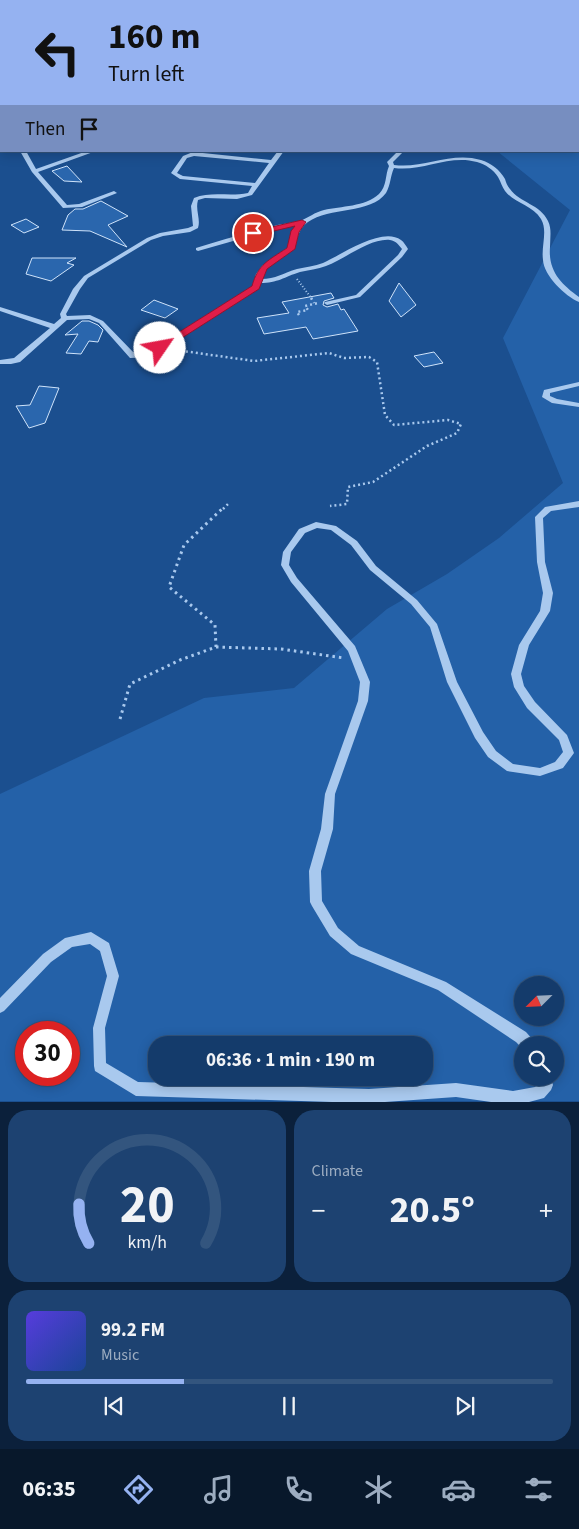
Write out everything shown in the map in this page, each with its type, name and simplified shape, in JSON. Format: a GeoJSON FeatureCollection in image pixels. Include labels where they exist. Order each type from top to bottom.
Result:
{"type":"FeatureCollection","features":[{"type":"Feature","properties":{"kind":"street"},"geometry":{"type":"LineString","coordinates":[[24,152],[34,171],[65,207],[80,206],[114,193]]}},
{"type":"Feature","properties":{"kind":"street"},"geometry":{"type":"LineString","coordinates":[[34,171],[90,152]]}},
{"type":"Feature","properties":{"kind":"street"},"geometry":{"type":"LineString","coordinates":[[65,318],[62,314],[73,299],[79,284],[86,277],[149,239],[162,234],[190,230],[196,227],[197,221],[193,210],[196,199],[204,196],[237,197],[250,194],[280,152]]}},
{"type":"Feature","properties":{"kind":"street"},"geometry":{"type":"LineString","coordinates":[[198,248],[302,222],[327,210],[357,204],[380,196],[390,179],[388,175],[392,166],[390,162],[400,152]]}},
{"type":"Feature","properties":{"kind":"street"},"geometry":{"type":"LineString","coordinates":[[255,185],[182,178],[174,173],[185,156],[192,154],[272,162]]}},
{"type":"Feature","properties":{"kind":"street"},"geometry":{"type":"LineString","coordinates":[[392,166],[400,168],[412,167],[452,157],[467,158],[486,164],[499,175],[506,189],[540,214],[546,228],[546,262],[548,269],[569,293],[579,300]]}},
{"type":"Feature","properties":{"kind":"street"},"geometry":{"type":"LineString","coordinates":[[0,362],[17,360],[65,318],[90,317],[101,322],[133,356],[148,355],[256,287],[264,267],[290,249],[295,231],[302,222]]}},
{"type":"Feature","properties":{"kind":"street"},"geometry":{"type":"LineString","coordinates":[[258,281],[271,281],[292,272],[323,265],[378,240],[396,238],[402,242],[405,249],[400,256],[358,296],[328,303]]}},
{"type":"Feature","properties":{"kind":"street"},"geometry":{"type":"LineString","coordinates":[[0,309],[55,327]]}},
{"type":"Feature","properties":{"kind":"street"},"geometry":{"type":"LineString","coordinates":[[579,384],[547,392],[546,397],[579,405]]}},
{"type":"Feature","properties":{"kind":"street"},"geometry":{"type":"LineString","coordinates":[[519,1036],[442,986],[355,950],[334,932],[316,902],[314,871],[327,829],[330,794],[363,701],[365,682],[352,649],[294,580],[285,564],[287,552],[302,530],[316,525],[333,528],[354,543],[373,568],[414,602],[434,626],[452,682],[478,735],[492,754],[511,768],[540,772],[559,765],[568,753],[564,738],[531,706],[519,687],[516,674],[524,645],[545,611],[548,593],[541,562],[539,517],[548,510],[579,504]]}},
{"type":"Feature","properties":{"kind":"street"},"geometry":{"type":"LineString","coordinates":[[0,1007],[47,958],[69,942],[90,938],[105,948],[114,976],[98,1028],[100,1066],[136,1089],[369,1096],[456,1090],[513,1098],[540,1093],[545,1086]]}},
{"type":"Feature","properties":{"kind":"path"},"geometry":{"type":"LineString","coordinates":[[292,272],[314,304],[305,306],[308,310],[297,312],[299,315]]}},
{"type":"Feature","properties":{"kind":"path"},"geometry":{"type":"LineString","coordinates":[[160,348],[254,361],[328,353],[344,358],[369,357],[377,362],[386,415],[394,425],[448,420],[461,424],[456,434],[427,446],[373,482],[348,487],[348,504],[330,506]]}},
{"type":"Feature","properties":{"kind":"path"},"geometry":{"type":"LineString","coordinates":[[216,647],[215,625],[169,587],[184,545],[228,504]]}},
{"type":"Feature","properties":{"kind":"path"},"geometry":{"type":"LineString","coordinates":[[120,719],[130,684],[180,660],[216,647],[281,649],[356,660]]}},
{"type":"Feature","properties":{"kind":"shaded area"},"geometry":{"type":"Polygon","coordinates":[[[498,152],[579,152],[579,1101],[0,1101],[0,794],[204,698],[294,688],[387,609],[447,574],[499,538],[563,483],[503,338],[570,210],[498,152]]]}},
{"type":"Feature","properties":{"kind":"building"},"geometry":{"type":"Polygon","coordinates":[[[67,166],[82,182],[64,181],[52,171],[67,166]]]}},
{"type":"Feature","properties":{"kind":"building"},"geometry":{"type":"Polygon","coordinates":[[[101,201],[128,216],[108,225],[127,247],[90,231],[62,230],[68,215],[75,209],[83,209],[101,201]]]}},
{"type":"Feature","properties":{"kind":"building"},"geometry":{"type":"Polygon","coordinates":[[[26,219],[39,227],[24,233],[11,225],[26,219]]]}},
{"type":"Feature","properties":{"kind":"building"},"geometry":{"type":"Polygon","coordinates":[[[32,258],[76,258],[67,263],[74,265],[51,281],[26,274],[32,258]]]}},
{"type":"Feature","properties":{"kind":"building"},"geometry":{"type":"Polygon","coordinates":[[[399,283],[416,305],[401,317],[389,301],[399,283]]]}},
{"type":"Feature","properties":{"kind":"building"},"geometry":{"type":"Polygon","coordinates":[[[331,293],[334,298],[324,301],[323,305],[327,307],[338,304],[341,310],[344,309],[358,331],[313,339],[306,327],[264,334],[257,318],[289,313],[282,302],[331,293]]]}},
{"type":"Feature","properties":{"kind":"building"},"geometry":{"type":"Polygon","coordinates":[[[154,300],[178,309],[165,318],[141,310],[154,300]]]}},
{"type":"Feature","properties":{"kind":"building"},"geometry":{"type":"Polygon","coordinates":[[[82,321],[89,321],[98,325],[103,330],[98,342],[89,341],[81,354],[66,353],[78,334],[65,335],[82,321]]]}},
{"type":"Feature","properties":{"kind":"building"},"geometry":{"type":"Polygon","coordinates":[[[434,352],[443,363],[424,367],[414,356],[434,352]]]}},
{"type":"Feature","properties":{"kind":"building"},"geometry":{"type":"Polygon","coordinates":[[[39,386],[59,388],[45,423],[29,428],[16,406],[30,405],[39,386]]]}},
{"type":"Feature","properties":{"kind":"route"},"geometry":{"type":"LineString","coordinates":[[160,348],[256,287],[264,267],[290,249],[295,231],[302,222],[253,233]]}}]}
